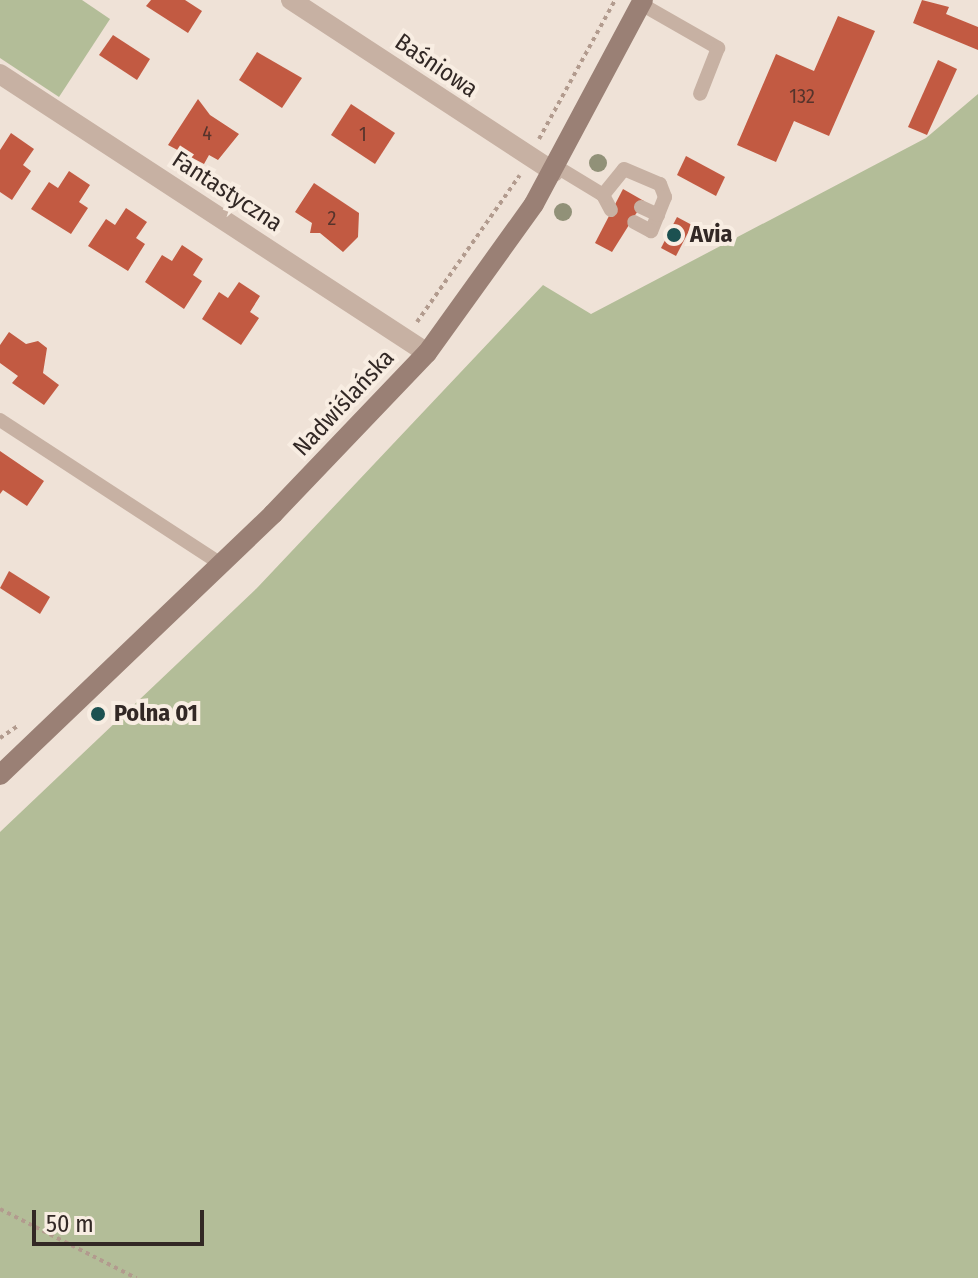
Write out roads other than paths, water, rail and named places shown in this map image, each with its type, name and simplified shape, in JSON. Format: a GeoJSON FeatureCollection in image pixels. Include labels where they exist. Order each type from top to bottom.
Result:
{"type":"FeatureCollection","features":[{"type":"Feature","properties":{"kind":"main road","name":"Nadwiślańska"},"geometry":{"type":"LineString","coordinates":[[3,767],[221,564],[427,353],[482,282],[555,169],[642,2]]}},
{"type":"Feature","properties":{"kind":"street","name":"Baśniowa"},"geometry":{"type":"LineString","coordinates":[[291,0],[529,159],[555,169]]}},
{"type":"Feature","properties":{"kind":"street","name":"Fantastyczna"},"geometry":{"type":"LineString","coordinates":[[0,74],[427,353]]}},
{"type":"Feature","properties":{"kind":"lane"},"geometry":{"type":"LineString","coordinates":[[642,2],[718,48],[700,94]]}},
{"type":"Feature","properties":{"kind":"lane"},"geometry":{"type":"LineString","coordinates":[[555,169],[603,195],[619,196]]}},
{"type":"Feature","properties":{"kind":"lane"},"geometry":{"type":"LineString","coordinates":[[603,195],[620,172],[633,169],[663,188],[658,215],[651,231],[634,222]]}},
{"type":"Feature","properties":{"kind":"lane"},"geometry":{"type":"LineString","coordinates":[[603,195],[611,210]]}},
{"type":"Feature","properties":{"kind":"lane"},"geometry":{"type":"LineString","coordinates":[[641,207],[658,215]]}},
{"type":"Feature","properties":{"kind":"lane"},"geometry":{"type":"LineString","coordinates":[[0,420],[221,564]]}},
{"type":"Feature","properties":{"kind":"place","name":"Avia"},"geometry":{"type":"Point","coordinates":[674,235]}},
{"type":"Feature","properties":{"kind":"place","name":"Polna 01"},"geometry":{"type":"Point","coordinates":[98,714]}}]}
